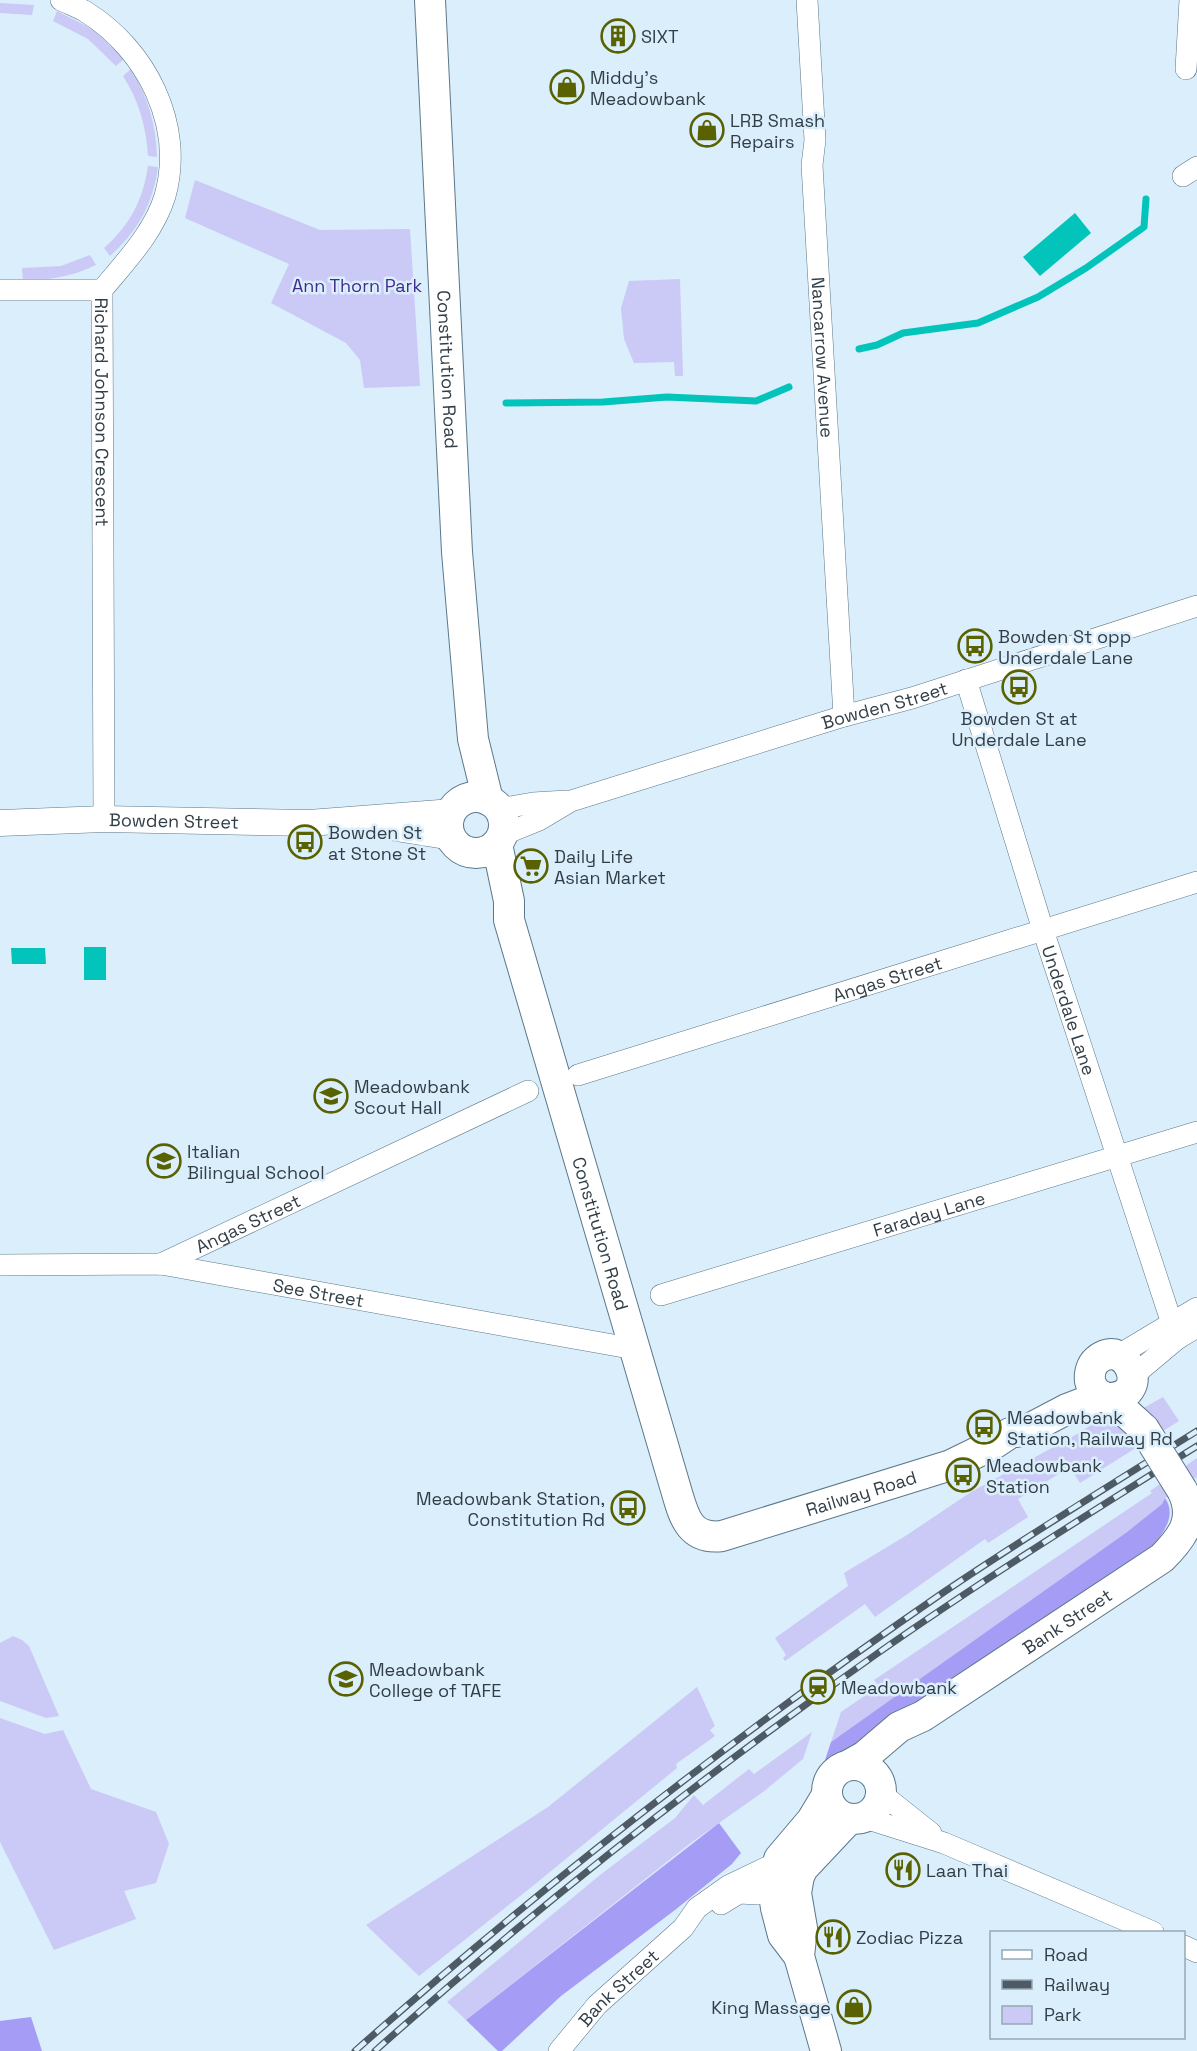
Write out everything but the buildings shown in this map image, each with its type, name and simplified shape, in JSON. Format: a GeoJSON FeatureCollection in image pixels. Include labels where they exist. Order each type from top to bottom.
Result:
{"type":"FeatureCollection","features":[{"type":"Feature","properties":{"kind":"main road","name":"Constitution Road"},"geometry":{"type":"LineString","coordinates":[[430,0],[457,552],[479,824],[509,901],[509,920],[682,1510],[692,1527],[706,1537]]}},
{"type":"Feature","properties":{"kind":"main road","name":"Railway Road"},"geometry":{"type":"LineString","coordinates":[[706,1537],[722,1536],[931,1473],[971,1457],[1010,1433],[1018,1418],[1059,1392],[1122,1392]]}},
{"type":"Feature","properties":{"kind":"main road"},"geometry":{"type":"LineString","coordinates":[[1122,1392],[1189,1507]]}},
{"type":"Feature","properties":{"kind":"main road","name":"Bank Street"},"geometry":{"type":"LineString","coordinates":[[849,1765],[865,1756],[899,1727],[923,1716],[1151,1567],[1179,1539],[1189,1507]]}},
{"type":"Feature","properties":{"kind":"main road","name":"Bank Street"},"geometry":{"type":"LineString","coordinates":[[880,1786],[891,1751],[923,1716]]}},
{"type":"Feature","properties":{"kind":"main road"},"geometry":{"type":"LineString","coordinates":[[787,1880],[857,1819],[878,1807],[880,1786],[865,1767],[849,1765],[835,1773],[830,1779],[827,1795],[812,1820],[787,1880],[776,1908],[783,1935],[800,1956],[826,2051]]}},
{"type":"Feature","properties":{"kind":"main road"},"geometry":{"type":"LineString","coordinates":[[827,1795],[833,1810],[840,1816],[857,1819]]}},
{"type":"Feature","properties":{"kind":"street","name":"Richard Johnson Crescent"},"geometry":{"type":"LineString","coordinates":[[61,0],[85,11],[106,26],[126,45],[142,66],[155,89],[170,140],[170,168],[165,196],[154,222],[139,246],[102,290],[104,819]]}},
{"type":"Feature","properties":{"kind":"street","name":"Nancarrow Avenue"},"geometry":{"type":"LineString","coordinates":[[807,0],[815,140],[812,165],[844,716]]}},
{"type":"Feature","properties":{"kind":"street"},"geometry":{"type":"LineString","coordinates":[[1186,69],[1190,0]]}},
{"type":"Feature","properties":{"kind":"street"},"geometry":{"type":"LineString","coordinates":[[0,290],[102,290]]}},
{"type":"Feature","properties":{"kind":"street","name":"Bowden Street"},"geometry":{"type":"LineString","coordinates":[[0,823],[104,819],[479,824],[533,803],[571,801],[844,716],[912,698],[1197,606]]}},
{"type":"Feature","properties":{"kind":"street","name":"Underdale Lane"},"geometry":{"type":"LineString","coordinates":[[966,680],[1043,930],[1175,1331]]}},
{"type":"Feature","properties":{"kind":"street","name":"Angas Street"},"geometry":{"type":"LineString","coordinates":[[578,1075],[1197,882]]}},
{"type":"Feature","properties":{"kind":"street","name":"Angas Street"},"geometry":{"type":"LineString","coordinates":[[162,1264],[528,1091]]}},
{"type":"Feature","properties":{"kind":"street","name":"Faraday Lane"},"geometry":{"type":"LineString","coordinates":[[661,1295],[1197,1132]]}},
{"type":"Feature","properties":{"kind":"street","name":"See Street"},"geometry":{"type":"LineString","coordinates":[[0,1265],[162,1264],[634,1349]]}},
{"type":"Feature","properties":{"kind":"street"},"geometry":{"type":"LineString","coordinates":[[1122,1392],[1197,1308]]}},
{"type":"Feature","properties":{"kind":"street"},"geometry":{"type":"LineString","coordinates":[[1175,1331],[1197,1327]]}},
{"type":"Feature","properties":{"kind":"street"},"geometry":{"type":"LineString","coordinates":[[880,1786],[944,1843]]}},
{"type":"Feature","properties":{"kind":"street"},"geometry":{"type":"LineString","coordinates":[[857,1819],[944,1843],[1151,1931]]}},
{"type":"Feature","properties":{"kind":"street","name":"Bank Street"},"geometry":{"type":"LineString","coordinates":[[559,2051],[597,2005],[683,1928],[705,1917],[739,1893],[758,1894],[787,1880]]}},
{"type":"Feature","properties":{"kind":"green space"},"geometry":{"type":"Polygon","coordinates":[[[0,3],[34,5],[32,15],[0,13],[0,3]]]}},
{"type":"Feature","properties":{"kind":"green space"},"geometry":{"type":"Polygon","coordinates":[[[57,11],[94,30],[124,59],[116,66],[88,39],[53,21],[57,11]]]}},
{"type":"Feature","properties":{"kind":"green space"},"geometry":{"type":"Polygon","coordinates":[[[131,69],[150,111],[157,157],[148,156],[141,114],[123,76],[131,69]]]}},
{"type":"Feature","properties":{"kind":"green space"},"geometry":{"type":"Polygon","coordinates":[[[148,166],[158,167],[148,205],[129,237],[110,256],[104,248],[121,230],[134,211],[143,190],[148,166]]]}},
{"type":"Feature","properties":{"kind":"green space","name":"Ann Thorn Park"},"geometry":{"type":"Polygon","coordinates":[[[195,180],[320,230],[410,229],[420,386],[364,388],[360,360],[346,343],[271,303],[289,264],[185,218],[195,180]]]}},
{"type":"Feature","properties":{"kind":"green space"},"geometry":{"type":"Polygon","coordinates":[[[90,255],[96,265],[87,269],[60,277],[23,280],[22,268],[61,266],[90,255]]]}},
{"type":"Feature","properties":{"kind":"green space"},"geometry":{"type":"Polygon","coordinates":[[[680,279],[683,376],[675,376],[674,362],[634,363],[624,339],[621,308],[629,281],[680,279]]]}},
{"type":"Feature","properties":{"kind":"green space"},"geometry":{"type":"Polygon","coordinates":[[[1163,1397],[1179,1421],[1080,1483],[1070,1467],[1018,1499],[1028,1517],[988,1543],[985,1539],[875,1617],[865,1604],[785,1661],[783,1658],[786,1655],[775,1638],[848,1586],[844,1573],[907,1535],[971,1492],[1079,1433],[1105,1416],[1115,1424],[1163,1397]]]}},
{"type":"Feature","properties":{"kind":"green space"},"geometry":{"type":"Polygon","coordinates":[[[1197,1458],[1197,1477],[1165,1498],[1162,1504],[1127,1532],[831,1742],[841,1712],[879,1686],[874,1680],[1152,1493],[1150,1491],[1197,1458]]]}},
{"type":"Feature","properties":{"kind":"green space"},"geometry":{"type":"Polygon","coordinates":[[[13,1636],[29,1646],[59,1716],[46,1718],[0,1701],[0,1643],[13,1636]]]}},
{"type":"Feature","properties":{"kind":"green space"},"geometry":{"type":"Polygon","coordinates":[[[697,1687],[715,1726],[710,1730],[715,1736],[676,1764],[677,1768],[419,1976],[366,1925],[548,1807],[697,1687]]]}},
{"type":"Feature","properties":{"kind":"green space"},"geometry":{"type":"Polygon","coordinates":[[[0,1718],[45,1734],[63,1730],[91,1789],[156,1812],[169,1844],[156,1883],[124,1891],[136,1919],[54,1950],[0,1842],[0,1718]]]}},
{"type":"Feature","properties":{"kind":"green space"},"geometry":{"type":"Polygon","coordinates":[[[812,1732],[803,1759],[763,1792],[692,1842],[466,2020],[447,2002],[600,1875],[675,1818],[694,1795],[703,1805],[749,1769],[754,1774],[812,1732]]]}},
{"type":"Feature","properties":{"kind":"shaded area"},"geometry":{"type":"Polygon","coordinates":[[[1075,213],[1091,233],[1040,276],[1023,257],[1075,213]]]}},
{"type":"Feature","properties":{"kind":"shaded area"},"geometry":{"type":"Polygon","coordinates":[[[84,947],[106,947],[106,980],[84,980],[84,947]]]}},
{"type":"Feature","properties":{"kind":"shaded area"},"geometry":{"type":"Polygon","coordinates":[[[11,948],[45,948],[46,964],[12,964],[11,948]]]}},
{"type":"Feature","properties":{"kind":"shaded area"},"geometry":{"type":"Polygon","coordinates":[[[1165,1498],[1170,1515],[1167,1524],[1157,1541],[1138,1562],[821,1772],[831,1742],[1127,1532],[1162,1504],[1165,1498]]]}},
{"type":"Feature","properties":{"kind":"shaded area"},"geometry":{"type":"Polygon","coordinates":[[[719,1823],[741,1853],[732,1864],[561,1996],[502,2051],[498,2051],[466,2020],[719,1823]]]}},
{"type":"Feature","properties":{"kind":"shaded area"},"geometry":{"type":"Polygon","coordinates":[[[31,2017],[42,2051],[0,2051],[0,2021],[31,2017]]]}},
{"type":"Feature","properties":{"kind":"waterway"},"geometry":{"type":"LineString","coordinates":[[859,349],[877,345],[903,333],[978,323],[1038,297],[1086,268],[1144,227],[1146,199]]}},
{"type":"Feature","properties":{"kind":"waterway"},"geometry":{"type":"LineString","coordinates":[[506,403],[603,402],[667,397],[756,401],[789,387]]}},
{"type":"Feature","properties":{"kind":"railway"},"geometry":{"type":"LineString","coordinates":[[355,2051],[569,1870],[717,1755],[868,1645],[975,1571],[1197,1431]]}},
{"type":"Feature","properties":{"kind":"railway"},"geometry":{"type":"LineString","coordinates":[[375,2051],[558,1895],[748,1747],[957,1599],[1197,1446]]}},
{"type":"Feature","properties":{"kind":"place","name":"SIXT"},"geometry":{"type":"Point","coordinates":[618,36]}},
{"type":"Feature","properties":{"kind":"place","name":"Middy's Meadowbank"},"geometry":{"type":"Point","coordinates":[567,87]}},
{"type":"Feature","properties":{"kind":"place","name":"LRB Smash Repairs"},"geometry":{"type":"Point","coordinates":[707,130]}},
{"type":"Feature","properties":{"kind":"place","name":"Bowden St opp Underdale Lane"},"geometry":{"type":"Point","coordinates":[975,646]}},
{"type":"Feature","properties":{"kind":"place","name":"Bowden St at Underdale Lane"},"geometry":{"type":"Point","coordinates":[1019,687]}},
{"type":"Feature","properties":{"kind":"place","name":"Bowden St at Stone St"},"geometry":{"type":"Point","coordinates":[305,842]}},
{"type":"Feature","properties":{"kind":"place","name":"Daily Life Asian Market"},"geometry":{"type":"Point","coordinates":[531,866]}},
{"type":"Feature","properties":{"kind":"place","name":"Meadowbank Scout Hall"},"geometry":{"type":"Point","coordinates":[331,1096]}},
{"type":"Feature","properties":{"kind":"place","name":"Italian Bilingual School"},"geometry":{"type":"Point","coordinates":[164,1161]}},
{"type":"Feature","properties":{"kind":"place","name":"Meadowbank Station, Railway Rd"},"geometry":{"type":"Point","coordinates":[984,1427]}},
{"type":"Feature","properties":{"kind":"place","name":"Meadowbank Station"},"geometry":{"type":"Point","coordinates":[963,1475]}},
{"type":"Feature","properties":{"kind":"place","name":"Meadowbank Station, Constitution Rd"},"geometry":{"type":"Point","coordinates":[628,1508]}},
{"type":"Feature","properties":{"kind":"place","name":"Meadowbank College of TAFE"},"geometry":{"type":"Point","coordinates":[346,1679]}},
{"type":"Feature","properties":{"kind":"place","name":"Meadowbank"},"geometry":{"type":"Point","coordinates":[818,1687]}},
{"type":"Feature","properties":{"kind":"place","name":"Laan Thai"},"geometry":{"type":"Point","coordinates":[903,1870]}},
{"type":"Feature","properties":{"kind":"place","name":"Zodiac Pizza"},"geometry":{"type":"Point","coordinates":[833,1937]}},
{"type":"Feature","properties":{"kind":"place","name":"King Massage"},"geometry":{"type":"Point","coordinates":[854,2007]}}]}
